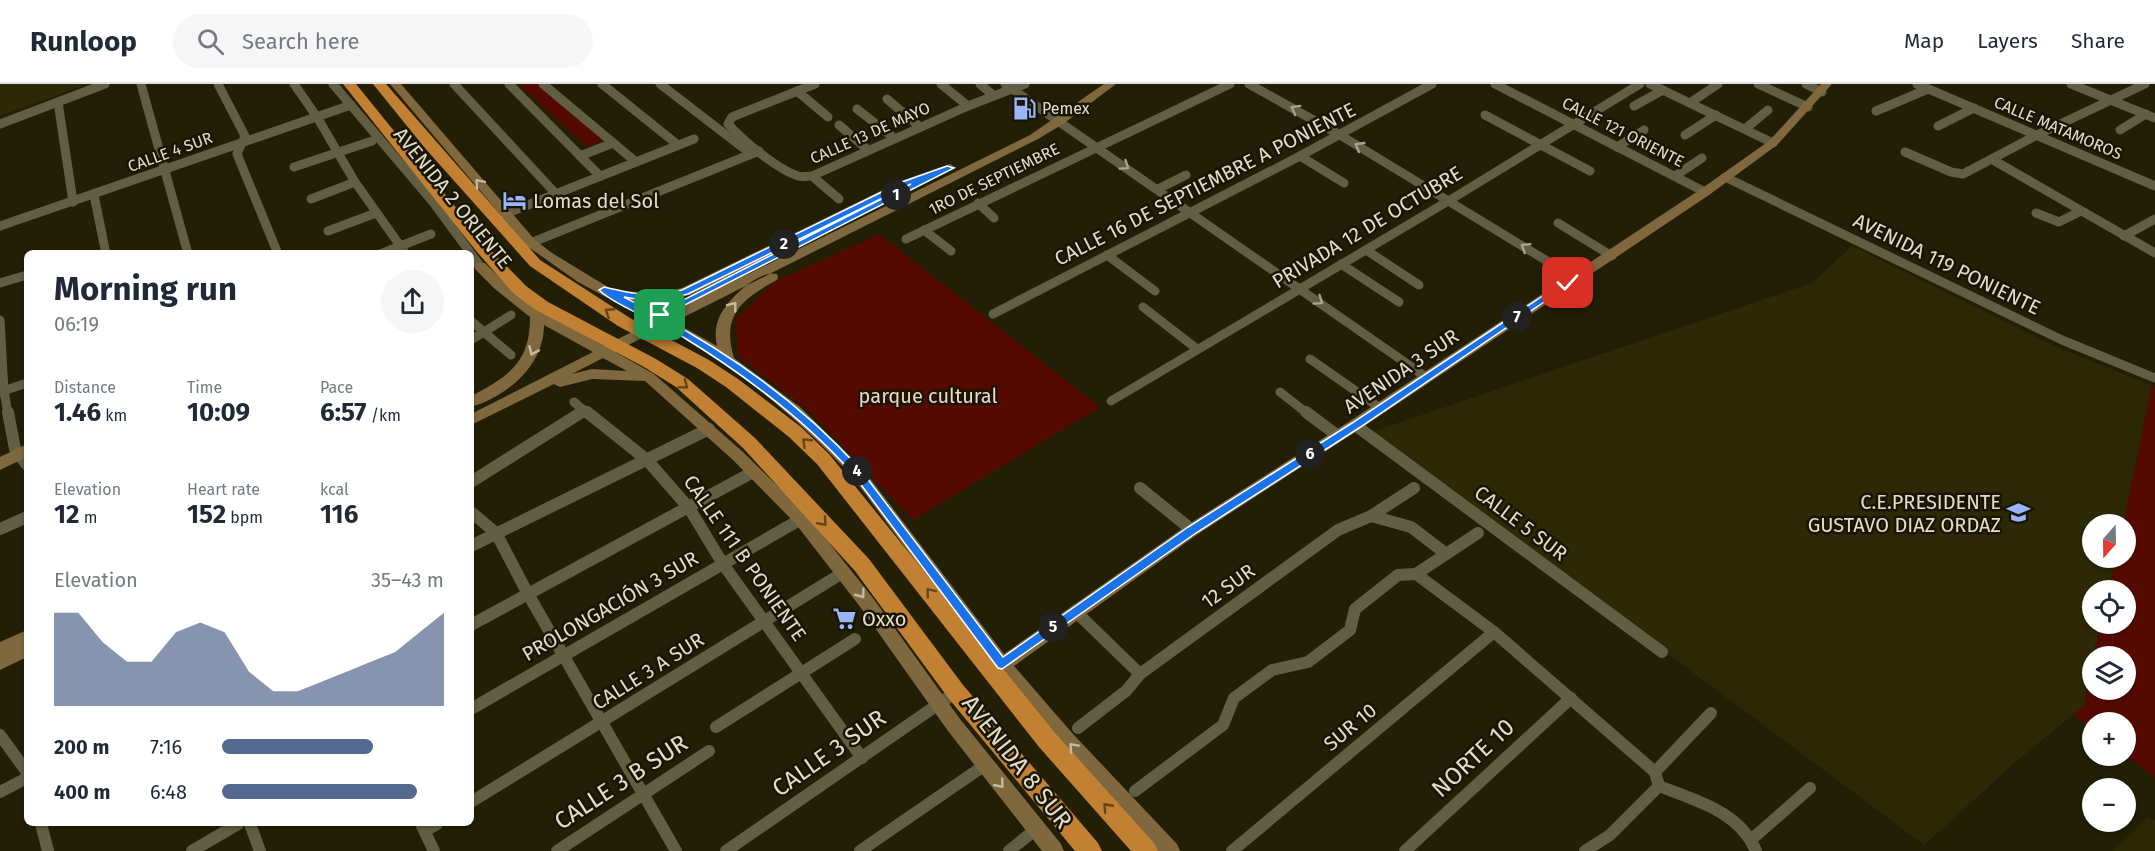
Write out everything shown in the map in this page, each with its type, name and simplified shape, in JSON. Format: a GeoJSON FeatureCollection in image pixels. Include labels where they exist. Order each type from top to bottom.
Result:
{"type":"FeatureCollection","features":[{"type":"Feature","properties":{"kind":"highway"},"geometry":{"type":"LineString","coordinates":[[349,84],[471,250]]}},
{"type":"Feature","properties":{"kind":"highway"},"geometry":{"type":"LineString","coordinates":[[394,85],[525,245],[535,262],[624,322],[703,364],[732,383],[795,432],[823,459],[997,668],[1047,740],[1146,851]]}},
{"type":"Feature","properties":{"kind":"highway"},"geometry":{"type":"LineString","coordinates":[[482,265],[542,306],[650,363],[682,383],[710,406],[772,467],[862,565],[956,692],[1090,851]]}},
{"type":"Feature","properties":{"kind":"street"},"geometry":{"type":"LineString","coordinates":[[0,124],[105,84]]}},
{"type":"Feature","properties":{"kind":"street"},"geometry":{"type":"LineString","coordinates":[[141,84],[187,250]]}},
{"type":"Feature","properties":{"kind":"street"},"geometry":{"type":"LineString","coordinates":[[218,84],[244,136],[237,154],[276,250]]}},
{"type":"Feature","properties":{"kind":"street"},"geometry":{"type":"LineString","coordinates":[[294,84],[317,117],[355,182],[403,250],[431,234]]}},
{"type":"Feature","properties":{"kind":"street","name":"AVENIDA 2 ORIENTE"},"geometry":{"type":"LineString","coordinates":[[333,84],[433,202],[470,250]]}},
{"type":"Feature","properties":{"kind":"street"},"geometry":{"type":"LineString","coordinates":[[454,84],[556,194]]}},
{"type":"Feature","properties":{"kind":"street"},"geometry":{"type":"LineString","coordinates":[[509,84],[600,176]]}},
{"type":"Feature","properties":{"kind":"street"},"geometry":{"type":"LineString","coordinates":[[543,84],[636,162]]}},
{"type":"Feature","properties":{"kind":"street"},"geometry":{"type":"LineString","coordinates":[[602,84],[678,145]]}},
{"type":"Feature","properties":{"kind":"street"},"geometry":{"type":"LineString","coordinates":[[660,84],[755,152]]}},
{"type":"Feature","properties":{"kind":"street"},"geometry":{"type":"LineString","coordinates":[[755,152],[731,128],[728,124],[729,119],[814,84]]}},
{"type":"Feature","properties":{"kind":"street"},"geometry":{"type":"LineString","coordinates":[[941,84],[968,105]]}},
{"type":"Feature","properties":{"kind":"street"},"geometry":{"type":"LineString","coordinates":[[980,84],[994,96]]}},
{"type":"Feature","properties":{"kind":"street","name":"CALLE 13 DE MAYO"},"geometry":{"type":"LineString","coordinates":[[755,152],[794,174],[812,176],[968,105],[994,96],[1008,87],[1025,84]]}},
{"type":"Feature","properties":{"kind":"street"},"geometry":{"type":"LineString","coordinates":[[1054,119],[1095,84]]}},
{"type":"Feature","properties":{"kind":"street"},"geometry":{"type":"LineString","coordinates":[[474,409],[952,172],[1054,119],[1111,84]]}},
{"type":"Feature","properties":{"kind":"street","name":"1RO DE SEPTIEMBRE"},"geometry":{"type":"LineString","coordinates":[[906,239],[1096,146],[1230,84]]}},
{"type":"Feature","properties":{"kind":"street"},"geometry":{"type":"LineString","coordinates":[[1249,84],[1340,135],[1575,278]]}},
{"type":"Feature","properties":{"kind":"street","name":"CALLE 16 DE SEPTIEMBRE A PONIENTE"},"geometry":{"type":"LineString","coordinates":[[993,314],[1193,213],[1432,84]]}},
{"type":"Feature","properties":{"kind":"street","name":"CALLE 121 ORIENTE"},"geometry":{"type":"LineString","coordinates":[[1495,84],[1705,192]]}},
{"type":"Feature","properties":{"kind":"street"},"geometry":{"type":"LineString","coordinates":[[1504,89],[1512,84]]}},
{"type":"Feature","properties":{"kind":"street","name":"PRIVADA 12 DE OCTUBRE"},"geometry":{"type":"LineString","coordinates":[[1111,400],[1450,201],[1640,84]]}},
{"type":"Feature","properties":{"kind":"street"},"geometry":{"type":"LineString","coordinates":[[1650,84],[1773,143]]}},
{"type":"Feature","properties":{"kind":"street"},"geometry":{"type":"LineString","coordinates":[[1690,103],[1718,84]]}},
{"type":"Feature","properties":{"kind":"street"},"geometry":{"type":"LineString","coordinates":[[1758,84],[1808,107]]}},
{"type":"Feature","properties":{"kind":"street","name":"AVENIDA 3 SUR"},"geometry":{"type":"LineString","coordinates":[[997,668],[1192,530],[1612,256],[1773,143],[1824,88],[1806,84]]}},
{"type":"Feature","properties":{"kind":"street","name":"CALLE MATAMOROS"},"geometry":{"type":"LineString","coordinates":[[1918,84],[2155,186]]}},
{"type":"Feature","properties":{"kind":"street"},"geometry":{"type":"LineString","coordinates":[[2071,84],[2155,118]]}},
{"type":"Feature","properties":{"kind":"street"},"geometry":{"type":"LineString","coordinates":[[1905,152],[1963,174],[2037,135],[2145,84]]}},
{"type":"Feature","properties":{"kind":"street"},"geometry":{"type":"LineString","coordinates":[[394,85],[505,214],[525,245],[577,277],[676,329],[728,360],[801,418],[844,457],[997,668],[1170,851]]}},
{"type":"Feature","properties":{"kind":"street"},"geometry":{"type":"LineString","coordinates":[[1008,87],[1193,213],[1426,377]]}},
{"type":"Feature","properties":{"kind":"street"},"geometry":{"type":"LineString","coordinates":[[1876,111],[1928,89]]}},
{"type":"Feature","properties":{"kind":"street"},"geometry":{"type":"LineString","coordinates":[[1634,106],[1663,90]]}},
{"type":"Feature","properties":{"kind":"street"},"geometry":{"type":"LineString","coordinates":[[796,91],[828,117]]}},
{"type":"Feature","properties":{"kind":"street"},"geometry":{"type":"LineString","coordinates":[[886,99],[920,127]]}},
{"type":"Feature","properties":{"kind":"street"},"geometry":{"type":"LineString","coordinates":[[58,102],[73,202]]}},
{"type":"Feature","properties":{"kind":"street","name":"CALLE 4 SUR"},"geometry":{"type":"LineString","coordinates":[[0,226],[351,105]]}},
{"type":"Feature","properties":{"kind":"street"},"geometry":{"type":"LineString","coordinates":[[1938,126],[1974,108]]}},
{"type":"Feature","properties":{"kind":"street"},"geometry":{"type":"LineString","coordinates":[[857,109],[894,138]]}},
{"type":"Feature","properties":{"kind":"street"},"geometry":{"type":"LineString","coordinates":[[1744,129],[1768,110]]}},
{"type":"Feature","properties":{"kind":"street"},"geometry":{"type":"LineString","coordinates":[[2120,130],[2146,114]]}},
{"type":"Feature","properties":{"kind":"street"},"geometry":{"type":"LineString","coordinates":[[1485,115],[1590,171]]}},
{"type":"Feature","properties":{"kind":"street"},"geometry":{"type":"LineString","coordinates":[[1685,135],[1716,115]]}},
{"type":"Feature","properties":{"kind":"street"},"geometry":{"type":"LineString","coordinates":[[839,125],[868,150]]}},
{"type":"Feature","properties":{"kind":"street"},"geometry":{"type":"LineString","coordinates":[[1617,147],[1644,130]]}},
{"type":"Feature","properties":{"kind":"street"},"geometry":{"type":"LineString","coordinates":[[505,214],[694,139]]}},
{"type":"Feature","properties":{"kind":"street"},"geometry":{"type":"LineString","coordinates":[[294,167],[372,141]]}},
{"type":"Feature","properties":{"kind":"street"},"geometry":{"type":"LineString","coordinates":[[580,156],[613,143]]}},
{"type":"Feature","properties":{"kind":"street"},"geometry":{"type":"LineString","coordinates":[[525,245],[755,152]]}},
{"type":"Feature","properties":{"kind":"street"},"geometry":{"type":"LineString","coordinates":[[1300,156],[1344,183]]}},
{"type":"Feature","properties":{"kind":"street"},"geometry":{"type":"LineString","coordinates":[[1675,176],[1702,158]]}},
{"type":"Feature","properties":{"kind":"street"},"geometry":{"type":"LineString","coordinates":[[1993,160],[2155,253]]}},
{"type":"Feature","properties":{"kind":"street"},"geometry":{"type":"LineString","coordinates":[[604,290],[644,299],[664,298],[685,292],[905,184],[952,172]]}},
{"type":"Feature","properties":{"kind":"street"},"geometry":{"type":"LineString","coordinates":[[728,360],[722,346],[723,320],[740,297],[758,285],[911,204],[952,172]]}},
{"type":"Feature","properties":{"kind":"street"},"geometry":{"type":"LineString","coordinates":[[1158,189],[1186,175]]}},
{"type":"Feature","properties":{"kind":"street"},"geometry":{"type":"LineString","coordinates":[[812,176],[839,199]]}},
{"type":"Feature","properties":{"kind":"street","name":"AVENIDA 119 PONIENTE"},"geometry":{"type":"LineString","coordinates":[[1725,177],[2062,340],[2155,378]]}},
{"type":"Feature","properties":{"kind":"street"},"geometry":{"type":"LineString","coordinates":[[311,199],[355,182]]}},
{"type":"Feature","properties":{"kind":"street"},"geometry":{"type":"LineString","coordinates":[[94,195],[103,250]]}},
{"type":"Feature","properties":{"kind":"street"},"geometry":{"type":"LineString","coordinates":[[978,203],[994,218]]}},
{"type":"Feature","properties":{"kind":"street"},"geometry":{"type":"LineString","coordinates":[[474,418],[879,208]]}},
{"type":"Feature","properties":{"kind":"street"},"geometry":{"type":"LineString","coordinates":[[2036,213],[2059,222],[2081,212]]}},
{"type":"Feature","properties":{"kind":"street"},"geometry":{"type":"LineString","coordinates":[[328,231],[376,213]]}},
{"type":"Feature","properties":{"kind":"street"},"geometry":{"type":"LineString","coordinates":[[2124,236],[2155,219]]}},
{"type":"Feature","properties":{"kind":"street"},"geometry":{"type":"LineString","coordinates":[[1558,223],[1612,256]]}},
{"type":"Feature","properties":{"kind":"street"},"geometry":{"type":"LineString","coordinates":[[924,230],[951,251]]}},
{"type":"Feature","properties":{"kind":"street"},"geometry":{"type":"LineString","coordinates":[[1366,250],[1419,285]]}},
{"type":"Feature","properties":{"kind":"street"},"geometry":{"type":"LineString","coordinates":[[1107,255],[1155,291]]}},
{"type":"Feature","properties":{"kind":"street"},"geometry":{"type":"LineString","coordinates":[[1341,264],[1399,302]]}},
{"type":"Feature","properties":{"kind":"street","name":"AVENIDA 2 ORIENTE"},"geometry":{"type":"LineString","coordinates":[[482,265],[500,286],[537,315],[649,377],[709,429],[801,519]]}},
{"type":"Feature","properties":{"kind":"street"},"geometry":{"type":"LineString","coordinates":[[0,283],[24,276]]}},
{"type":"Feature","properties":{"kind":"street"},"geometry":{"type":"LineString","coordinates":[[1143,307],[1197,349]]}},
{"type":"Feature","properties":{"kind":"street"},"geometry":{"type":"LineString","coordinates":[[474,338],[511,315]]}},
{"type":"Feature","properties":{"kind":"street"},"geometry":{"type":"LineString","coordinates":[[474,400],[510,380],[530,359],[537,343],[537,315]]}},
{"type":"Feature","properties":{"kind":"street"},"geometry":{"type":"LineString","coordinates":[[0,320],[2,392],[19,453],[0,464]]}},
{"type":"Feature","properties":{"kind":"street"},"geometry":{"type":"LineString","coordinates":[[474,324],[511,355]]}},
{"type":"Feature","properties":{"kind":"street"},"geometry":{"type":"LineString","coordinates":[[1310,359],[1380,408]]}},
{"type":"Feature","properties":{"kind":"street"},"geometry":{"type":"LineString","coordinates":[[474,428],[559,382],[577,377],[605,374],[649,377]]}},
{"type":"Feature","properties":{"kind":"street"},"geometry":{"type":"LineString","coordinates":[[2,392],[24,384]]}},
{"type":"Feature","properties":{"kind":"street"},"geometry":{"type":"LineString","coordinates":[[1280,392],[1338,436]]}},
{"type":"Feature","properties":{"kind":"street","name":"CALLE 111 B PONIENTE"},"geometry":{"type":"LineString","coordinates":[[574,402],[647,460],[689,508],[723,564],[862,758]]}},
{"type":"Feature","properties":{"kind":"street"},"geometry":{"type":"LineString","coordinates":[[474,480],[585,410]]}},
{"type":"Feature","properties":{"kind":"street","name":"CALLE 5 SUR"},"geometry":{"type":"LineString","coordinates":[[1355,425],[1662,652]]}},
{"type":"Feature","properties":{"kind":"street"},"geometry":{"type":"LineString","coordinates":[[474,544],[709,429]]}},
{"type":"Feature","properties":{"kind":"street"},"geometry":{"type":"LineString","coordinates":[[474,624],[753,472]]}},
{"type":"Feature","properties":{"kind":"street"},"geometry":{"type":"LineString","coordinates":[[1140,488],[1192,530]]}},
{"type":"Feature","properties":{"kind":"street","name":"12 SUR"},"geometry":{"type":"LineString","coordinates":[[1078,728],[1126,691],[1140,674],[1338,530],[1371,516],[1414,488]]}},
{"type":"Feature","properties":{"kind":"street"},"geometry":{"type":"LineString","coordinates":[[474,515],[496,533],[528,594],[676,851]]}},
{"type":"Feature","properties":{"kind":"street"},"geometry":{"type":"LineString","coordinates":[[1371,516],[1411,527],[1424,534],[1445,553]]}},
{"type":"Feature","properties":{"kind":"street"},"geometry":{"type":"LineString","coordinates":[[0,529],[24,518]]}},
{"type":"Feature","properties":{"kind":"street","name":"PROLONGACIÓN 3 SUR"},"geometry":{"type":"LineString","coordinates":[[474,707],[801,519]]}},
{"type":"Feature","properties":{"kind":"street","name":"AVENIDA 8 SUR"},"geometry":{"type":"LineString","coordinates":[[801,519],[844,572],[985,765],[1054,851]]}},
{"type":"Feature","properties":{"kind":"street"},"geometry":{"type":"LineString","coordinates":[[1135,791],[1223,725],[1234,698],[1272,670],[1308,662],[1350,630],[1355,609],[1398,575],[1416,574],[1478,533]]}},
{"type":"Feature","properties":{"kind":"street","name":"CALLE 3 A SUR"},"geometry":{"type":"LineString","coordinates":[[474,800],[844,572]]}},
{"type":"Feature","properties":{"kind":"street"},"geometry":{"type":"LineString","coordinates":[[1416,574],[1494,632],[1571,698],[1655,772],[1659,786]]}},
{"type":"Feature","properties":{"kind":"street"},"geometry":{"type":"LineString","coordinates":[[1075,611],[1140,674]]}},
{"type":"Feature","properties":{"kind":"street","name":"SUR 10"},"geometry":{"type":"LineString","coordinates":[[1232,851],[1494,632]]}},
{"type":"Feature","properties":{"kind":"street"},"geometry":{"type":"LineString","coordinates":[[0,650],[24,638]]}},
{"type":"Feature","properties":{"kind":"street"},"geometry":{"type":"LineString","coordinates":[[716,727],[855,639]]}},
{"type":"Feature","properties":{"kind":"street"},"geometry":{"type":"LineString","coordinates":[[0,663],[24,651]]}},
{"type":"Feature","properties":{"kind":"street","name":"CALLE 3 SUR"},"geometry":{"type":"LineString","coordinates":[[726,851],[745,846],[862,758],[956,692]]}},
{"type":"Feature","properties":{"kind":"street","name":"NORTE 10"},"geometry":{"type":"LineString","coordinates":[[1405,851],[1571,698]]}},
{"type":"Feature","properties":{"kind":"street"},"geometry":{"type":"LineString","coordinates":[[1655,772],[1711,713]]}},
{"type":"Feature","properties":{"kind":"street"},"geometry":{"type":"LineString","coordinates":[[0,735],[24,768]]}},
{"type":"Feature","properties":{"kind":"street","name":"CALLE 3 B SUR"},"geometry":{"type":"LineString","coordinates":[[557,851],[710,751]]}},
{"type":"Feature","properties":{"kind":"street"},"geometry":{"type":"LineString","coordinates":[[866,847],[985,765]]}},
{"type":"Feature","properties":{"kind":"street"},"geometry":{"type":"LineString","coordinates":[[0,792],[24,780]]}},
{"type":"Feature","properties":{"kind":"street"},"geometry":{"type":"LineString","coordinates":[[1659,786],[1729,817],[1754,845],[1810,788]]}},
{"type":"Feature","properties":{"kind":"street"},"geometry":{"type":"LineString","coordinates":[[1592,849],[1659,786]]}},
{"type":"Feature","properties":{"kind":"street"},"geometry":{"type":"LineString","coordinates":[[42,826],[48,851]]}},
{"type":"Feature","properties":{"kind":"street"},"geometry":{"type":"LineString","coordinates":[[192,851],[235,826]]}},
{"type":"Feature","properties":{"kind":"street"},"geometry":{"type":"LineString","coordinates":[[251,826],[260,851]]}},
{"type":"Feature","properties":{"kind":"street"},"geometry":{"type":"LineString","coordinates":[[427,826],[434,851]]}},
{"type":"Feature","properties":{"kind":"street"},"geometry":{"type":"LineString","coordinates":[[1009,851],[1036,829]]}},
{"type":"Feature","properties":{"kind":"shaded area"},"geometry":{"type":"Polygon","coordinates":[[[0,84],[88,84],[0,116],[0,84]]]}},
{"type":"Feature","properties":{"kind":"shaded area"},"geometry":{"type":"Polygon","coordinates":[[[1852,246],[2050,344],[2152,386],[2125,514],[2082,514],[2082,568],[2114,568],[2111,580],[2082,580],[2082,634],[2098,634],[2095,646],[2082,646],[2084,706],[2020,758],[1924,845],[1371,432],[1812,283],[1852,246]]]}},
{"type":"Feature","properties":{"kind":"shaded area"},"geometry":{"type":"Polygon","coordinates":[[[2147,818],[2155,820],[2155,851],[2113,851],[2133,832],[2136,832],[2136,829],[2147,818]]]}},
{"type":"Feature","properties":{"kind":"green space"},"geometry":{"type":"Polygon","coordinates":[[[518,84],[537,84],[603,140],[587,147],[518,84]]]}},
{"type":"Feature","properties":{"kind":"green space","name":"parque cultural"},"geometry":{"type":"Polygon","coordinates":[[[879,234],[1100,407],[913,520],[810,412],[738,356],[735,319],[776,281],[879,234]]]}},
{"type":"Feature","properties":{"kind":"green space"},"geometry":{"type":"Polygon","coordinates":[[[2152,386],[2155,387],[2155,778],[2136,763],[2136,712],[2082,712],[2082,722],[2073,714],[2084,706],[2085,700],[2136,700],[2136,646],[2096,646],[2099,634],[2136,634],[2136,580],[2111,580],[2114,568],[2136,568],[2136,514],[2125,514],[2152,386]]]}},
{"type":"Feature","properties":{"kind":"place","name":"Pemex"},"geometry":{"type":"Point","coordinates":[1024,108]}},
{"type":"Feature","properties":{"kind":"place","name":"Lomas del Sol"},"geometry":{"type":"Point","coordinates":[515,201]}},
{"type":"Feature","properties":{"kind":"place","name":"C.E.PRESIDENTE GUSTAVO DIAZ ORDAZ"},"geometry":{"type":"Point","coordinates":[2019,513]}},
{"type":"Feature","properties":{"kind":"place","name":"Oxxo"},"geometry":{"type":"Point","coordinates":[844,619]}},
{"type":"Feature","properties":{"kind":"route"},"geometry":{"type":"LineString","coordinates":[[660,315],[950,168],[905,184],[713,280],[675,296],[644,299],[604,290],[728,360],[837,450],[857,472],[1002,664],[1192,530],[1568,283]]}}]}
